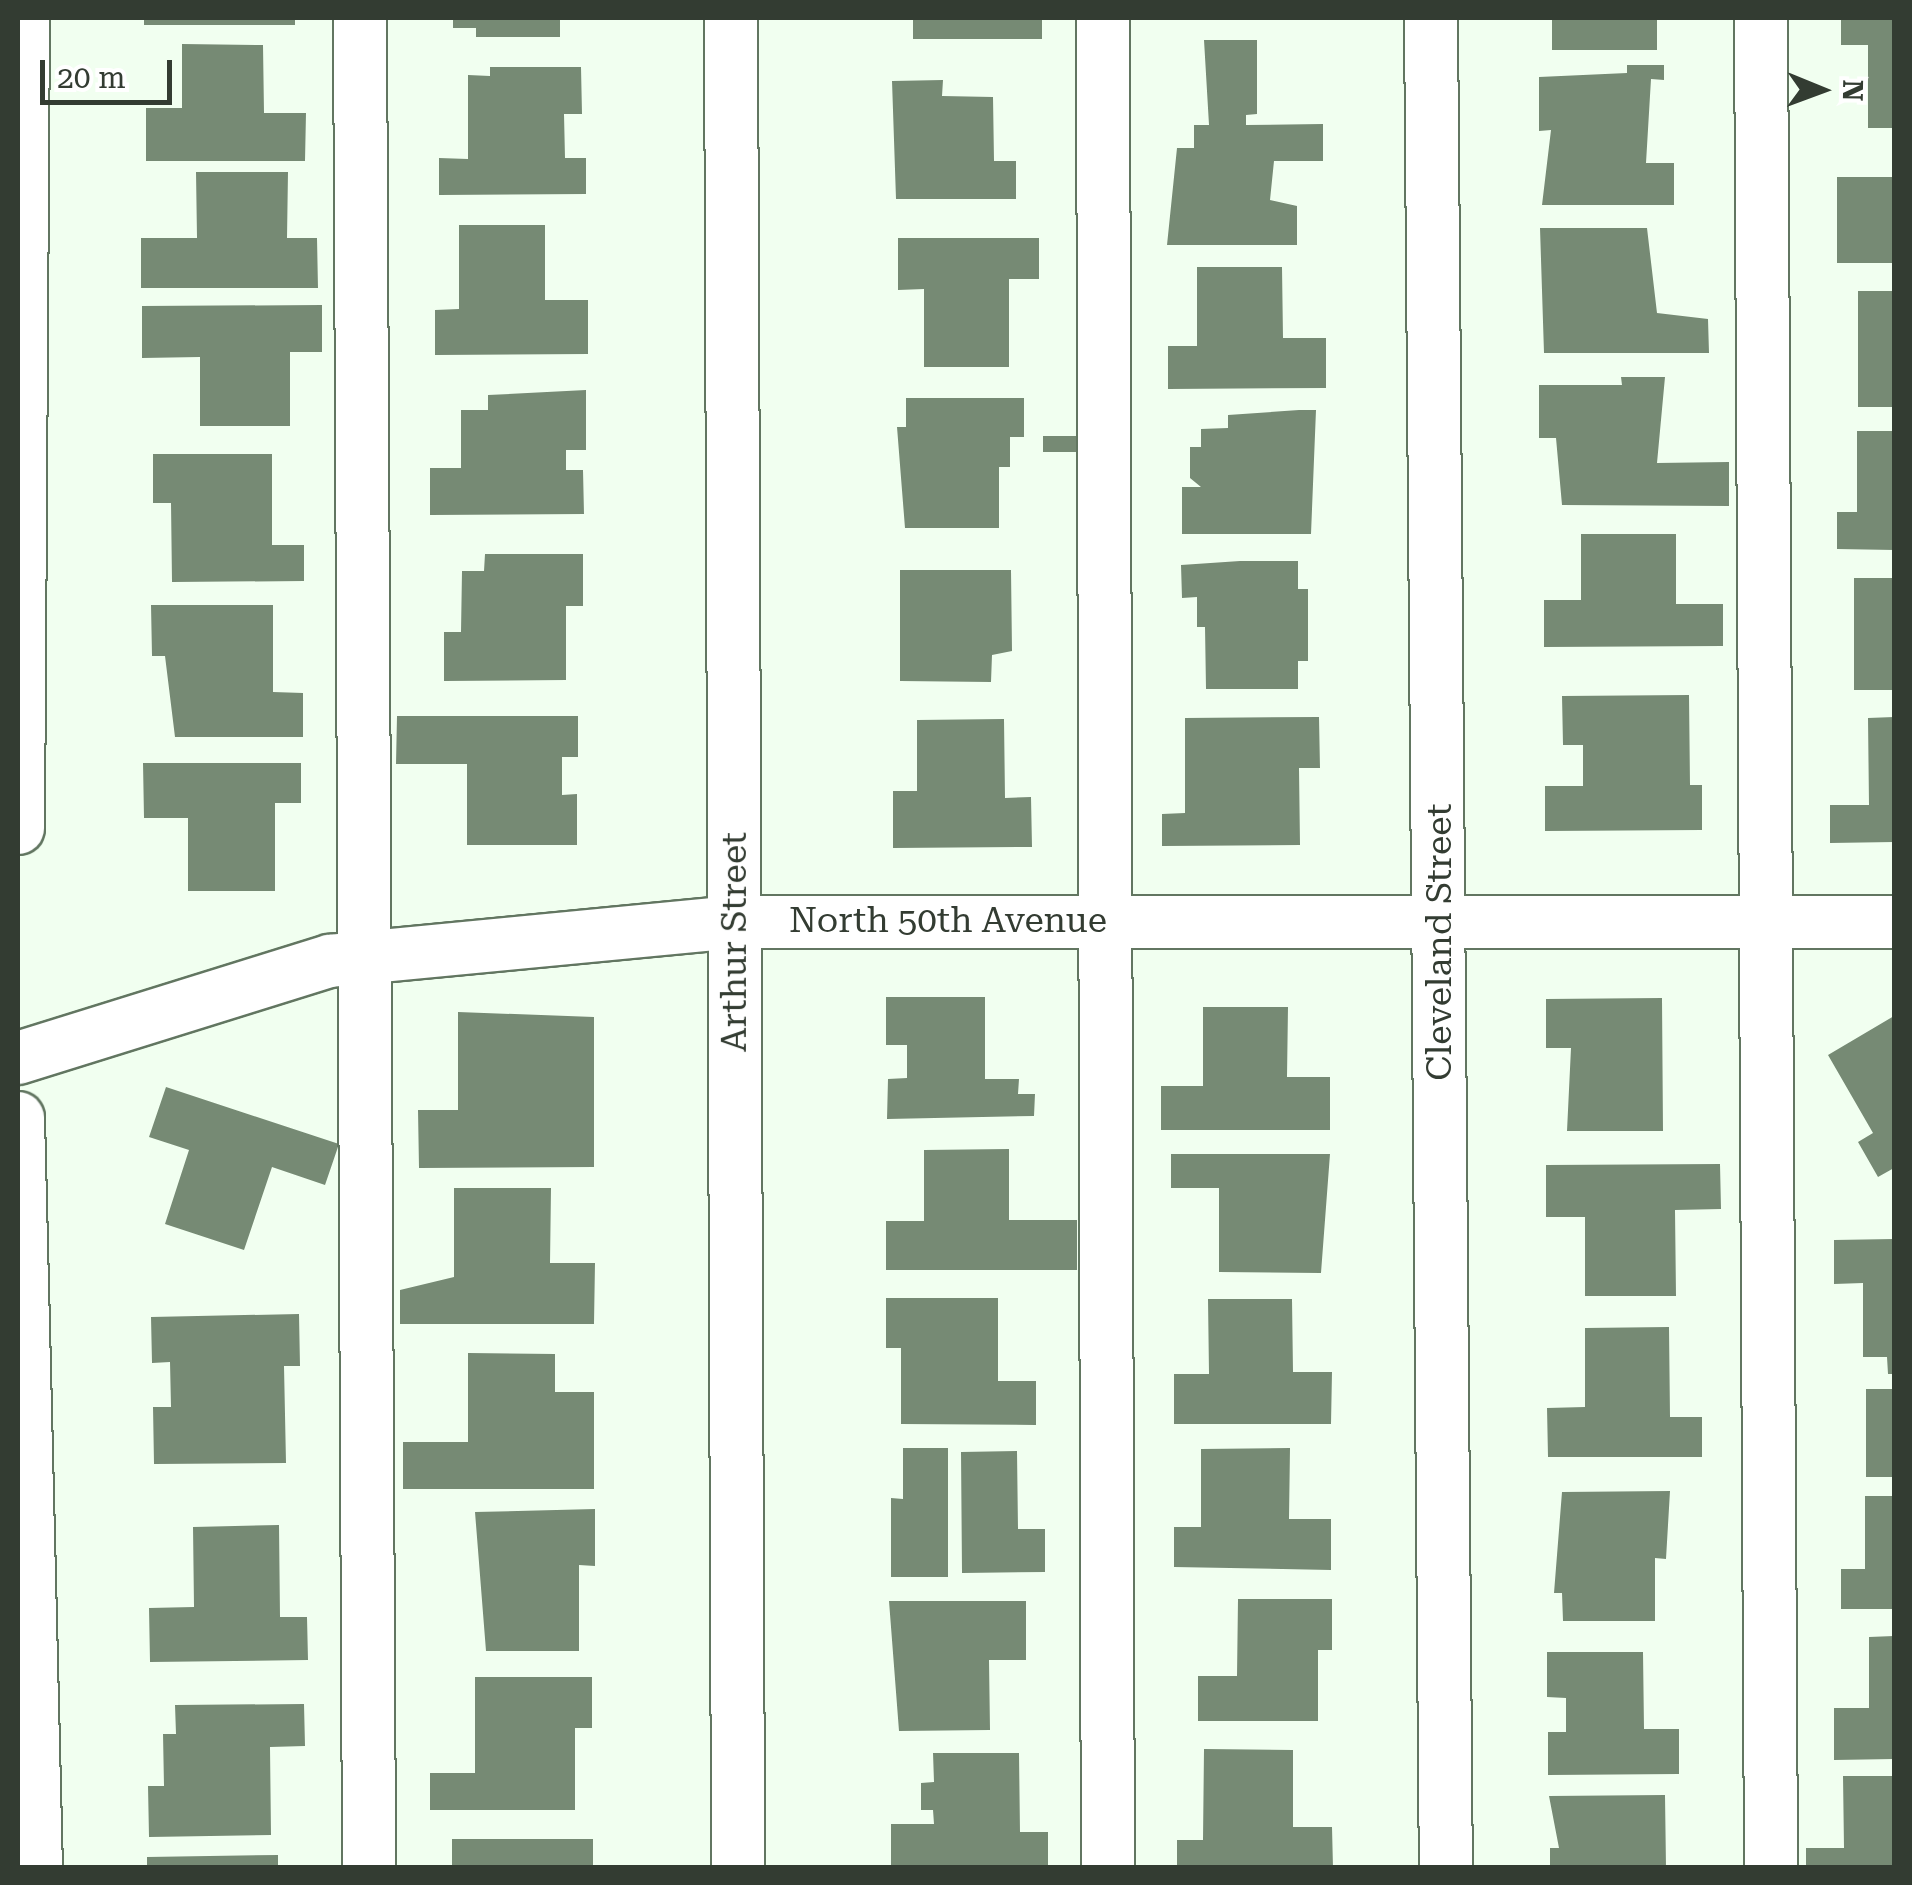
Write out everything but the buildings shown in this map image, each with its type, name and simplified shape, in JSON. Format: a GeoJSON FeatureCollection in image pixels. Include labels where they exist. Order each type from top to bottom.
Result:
{"type":"FeatureCollection","features":[{"type":"Feature","properties":{"kind":"street"},"geometry":{"type":"LineString","coordinates":[[18,828],[23,18]]}},
{"type":"Feature","properties":{"kind":"street"},"geometry":{"type":"LineString","coordinates":[[360,18],[368,957],[368,1868]]}},
{"type":"Feature","properties":{"kind":"street","name":"Arthur Street"},"geometry":{"type":"LineString","coordinates":[[731,18],[738,1868]]}},
{"type":"Feature","properties":{"kind":"street"},"geometry":{"type":"LineString","coordinates":[[1103,18],[1108,1868]]}},
{"type":"Feature","properties":{"kind":"street","name":"Cleveland Street"},"geometry":{"type":"LineString","coordinates":[[1431,18],[1446,1868]]}},
{"type":"Feature","properties":{"kind":"street"},"geometry":{"type":"LineString","coordinates":[[1761,18],[1771,1868]]}},
{"type":"Feature","properties":{"kind":"street","name":"North 50th Avenue"},"geometry":{"type":"LineString","coordinates":[[18,1058],[368,957],[735,922],[1894,922]]}},
{"type":"Feature","properties":{"kind":"street"},"geometry":{"type":"LineString","coordinates":[[18,1118],[36,1868]]}}]}
